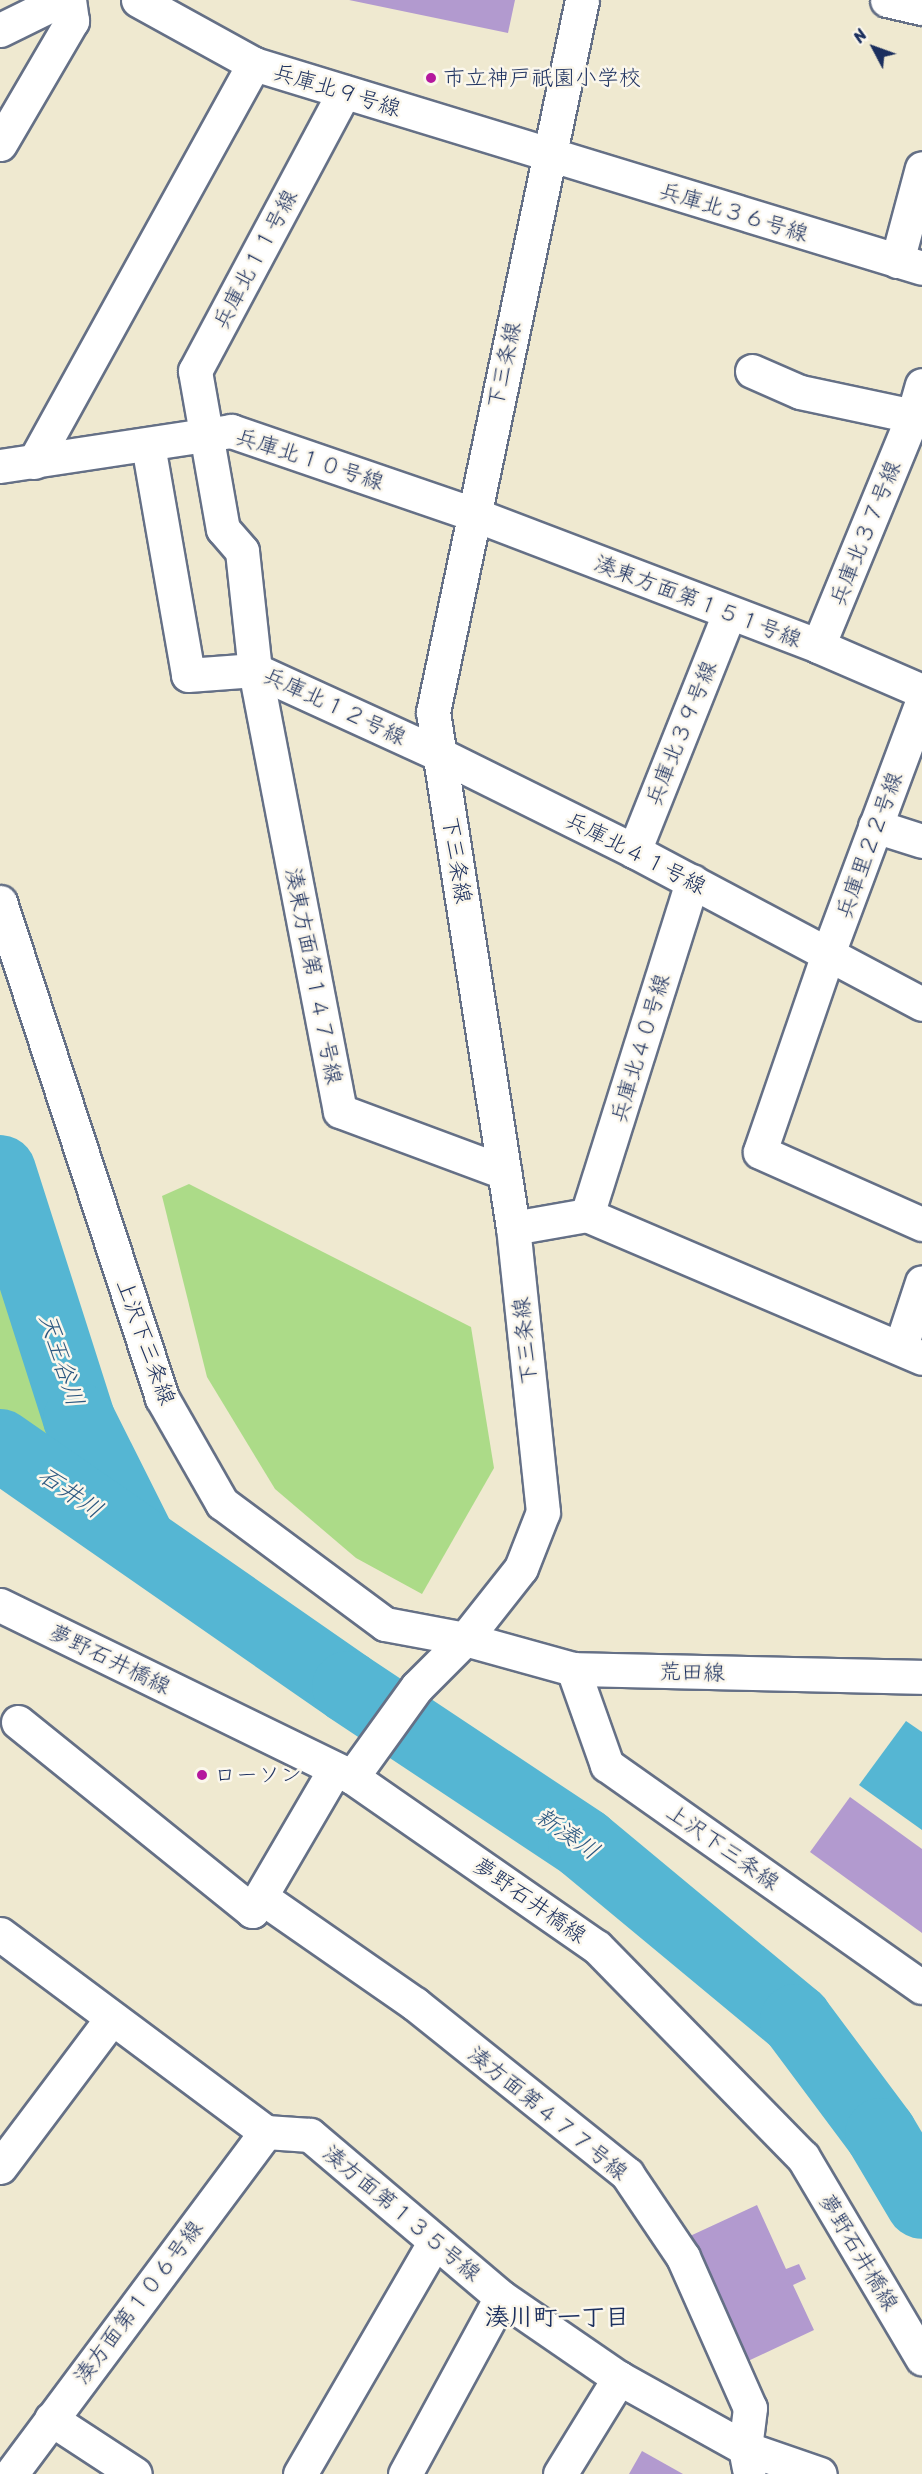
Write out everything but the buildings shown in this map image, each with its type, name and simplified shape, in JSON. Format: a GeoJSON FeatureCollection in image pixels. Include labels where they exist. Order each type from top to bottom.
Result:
{"type":"FeatureCollection","features":[{"type":"Feature","properties":{"kind":"street"},"geometry":{"type":"LineString","coordinates":[[0,30],[61,0]]}},
{"type":"Feature","properties":{"kind":"street"},"geometry":{"type":"LineString","coordinates":[[0,144],[72,21],[69,0]]}},
{"type":"Feature","properties":{"kind":"street","name":"兵庫北９号線"},"geometry":{"type":"LineString","coordinates":[[138,0],[254,64],[547,155]]}},
{"type":"Feature","properties":{"kind":"street","name":"下三条線"},"geometry":{"type":"LineString","coordinates":[[261,1897],[344,1773],[374,1746],[417,1687],[465,1639],[522,1568],[543,1512],[513,1228],[433,712],[547,155],[582,0]]}},
{"type":"Feature","properties":{"kind":"street"},"geometry":{"type":"LineString","coordinates":[[887,0],[922,8]]}},
{"type":"Feature","properties":{"kind":"street"},"geometry":{"type":"LineString","coordinates":[[34,462],[254,64]]}},
{"type":"Feature","properties":{"kind":"street","name":"兵庫北１１号線"},"geometry":{"type":"LineString","coordinates":[[205,433],[195,371],[344,92]]}},
{"type":"Feature","properties":{"kind":"street","name":"兵庫北３６号線"},"geometry":{"type":"LineString","coordinates":[[547,155],[910,264]]}},
{"type":"Feature","properties":{"kind":"street"},"geometry":{"type":"LineString","coordinates":[[910,264],[922,168]]}},
{"type":"Feature","properties":{"kind":"street"},"geometry":{"type":"LineString","coordinates":[[752,371],[800,392],[918,417]]}},
{"type":"Feature","properties":{"kind":"street","name":"兵庫北３７号線"},"geometry":{"type":"LineString","coordinates":[[818,646],[918,417],[922,385]]}},
{"type":"Feature","properties":{"kind":"street","name":"兵庫北１０号線"},"geometry":{"type":"LineString","coordinates":[[0,466],[148,445],[205,433],[231,431],[474,514]]}},
{"type":"Feature","properties":{"kind":"street","name":"兵庫北１２号線"},"geometry":{"type":"LineString","coordinates":[[205,433],[223,529],[242,550],[255,670],[441,755]]}},
{"type":"Feature","properties":{"kind":"street"},"geometry":{"type":"LineString","coordinates":[[148,445],[188,675],[255,670]]}},
{"type":"Feature","properties":{"kind":"street","name":"湊東方面第１５１号線"},"geometry":{"type":"LineString","coordinates":[[474,514],[729,614],[818,646],[922,691]]}},
{"type":"Feature","properties":{"kind":"street","name":"兵庫北３９号線"},"geometry":{"type":"LineString","coordinates":[[634,851],[729,614]]}},
{"type":"Feature","properties":{"kind":"street","name":"湊東方面第１４７号線"},"geometry":{"type":"LineString","coordinates":[[255,670],[340,1111],[504,1172]]}},
{"type":"Feature","properties":{"kind":"street","name":"兵庫里２２号線"},"geometry":{"type":"LineString","coordinates":[[828,954],[922,702]]}},
{"type":"Feature","properties":{"kind":"street","name":"兵庫北４１号線"},"geometry":{"type":"LineString","coordinates":[[441,755],[692,881],[922,1004]]}},
{"type":"Feature","properties":{"kind":"street"},"geometry":{"type":"LineString","coordinates":[[875,826],[922,841]]}},
{"type":"Feature","properties":{"kind":"street","name":"兵庫北４０号線"},"geometry":{"type":"LineString","coordinates":[[588,1215],[692,881]]}},
{"type":"Feature","properties":{"kind":"street","name":"上沢下三条線"},"geometry":{"type":"LineString","coordinates":[[0,902],[162,1398],[222,1503],[385,1624],[465,1639]]}},
{"type":"Feature","properties":{"kind":"street"},"geometry":{"type":"LineString","coordinates":[[828,954],[760,1152],[922,1224]]}},
{"type":"Feature","properties":{"kind":"street"},"geometry":{"type":"LineString","coordinates":[[513,1228],[588,1215],[911,1352],[922,1282]]}},
{"type":"Feature","properties":{"kind":"street","name":"夢野石井橋線"},"geometry":{"type":"LineString","coordinates":[[0,1605],[344,1773],[597,1947],[803,2157],[922,2358]]}},
{"type":"Feature","properties":{"kind":"street","name":"荒田線"},"geometry":{"type":"LineString","coordinates":[[465,1639],[573,1670],[922,1677]]}},
{"type":"Feature","properties":{"kind":"street","name":"上沢下三条線"},"geometry":{"type":"LineString","coordinates":[[573,1670],[607,1765],[922,1987]]}},
{"type":"Feature","properties":{"kind":"street"},"geometry":{"type":"LineString","coordinates":[[18,1722],[252,1911],[261,1897]]}},
{"type":"Feature","properties":{"kind":"street","name":"湊方面第４７７号線"},"geometry":{"type":"LineString","coordinates":[[261,1897],[415,2004],[627,2174],[683,2257],[750,2408],[747,2461]]}},
{"type":"Feature","properties":{"kind":"street"},"geometry":{"type":"LineString","coordinates":[[0,1934],[111,2019],[266,2132]]}},
{"type":"Feature","properties":{"kind":"street"},"geometry":{"type":"LineString","coordinates":[[0,2167],[111,2019]]}},
{"type":"Feature","properties":{"kind":"street","name":"湊方面第１３５号線"},"geometry":{"type":"LineString","coordinates":[[266,2132],[310,2135],[501,2297],[619,2378],[747,2461],[820,2474]]}},
{"type":"Feature","properties":{"kind":"street","name":"湊方面第１０６号線"},"geometry":{"type":"LineString","coordinates":[[11,2474],[266,2132]]}},
{"type":"Feature","properties":{"kind":"street"},"geometry":{"type":"LineString","coordinates":[[300,2474],[435,2241]]}},
{"type":"Feature","properties":{"kind":"street"},"geometry":{"type":"LineString","coordinates":[[405,2474],[501,2297]]}},
{"type":"Feature","properties":{"kind":"street"},"geometry":{"type":"LineString","coordinates":[[560,2474],[619,2378]]}},
{"type":"Feature","properties":{"kind":"street"},"geometry":{"type":"LineString","coordinates":[[51,2419],[135,2474]]}},
{"type":"Feature","properties":{"kind":"green space"},"geometry":{"type":"Polygon","coordinates":[[[189,1184],[471,1327],[494,1468],[422,1594],[356,1558],[275,1489],[207,1377],[162,1196],[189,1184]]]}},
{"type":"Feature","properties":{"kind":"green space"},"geometry":{"type":"Polygon","coordinates":[[[0,1214],[87,1471],[0,1414],[0,1214]]]}},
{"type":"Feature","properties":{"kind":"water"},"geometry":{"type":"Polygon","coordinates":[[[906,1721],[922,1732],[922,1830],[859,1785],[906,1721]]]}},
{"type":"Feature","properties":{"kind":"waterway","name":"天王谷川"},"geometry":{"type":"LineString","coordinates":[[0,1171],[79,1419],[138,1537]]}},
{"type":"Feature","properties":{"kind":"waterway","name":"新湊川"},"geometry":{"type":"LineString","coordinates":[[0,1445],[348,1687],[584,1844],[796,2020],[881,2134],[922,2203]]}},
{"type":"Feature","properties":{"kind":"place","name":"市立神戸祇園小学校"},"geometry":{"type":"Point","coordinates":[431,78]}},
{"type":"Feature","properties":{"kind":"place","name":"ローソン"},"geometry":{"type":"Point","coordinates":[202,1775]}},
{"type":"Feature","properties":{"kind":"district","name":"湊川町一丁目"},"geometry":{"type":"Point","coordinates":[557,2318]}},
{"type":"Feature","properties":{"kind":"water label","name":"石井川"},"geometry":{"type":"Point","coordinates":[70,1493]}}]}
